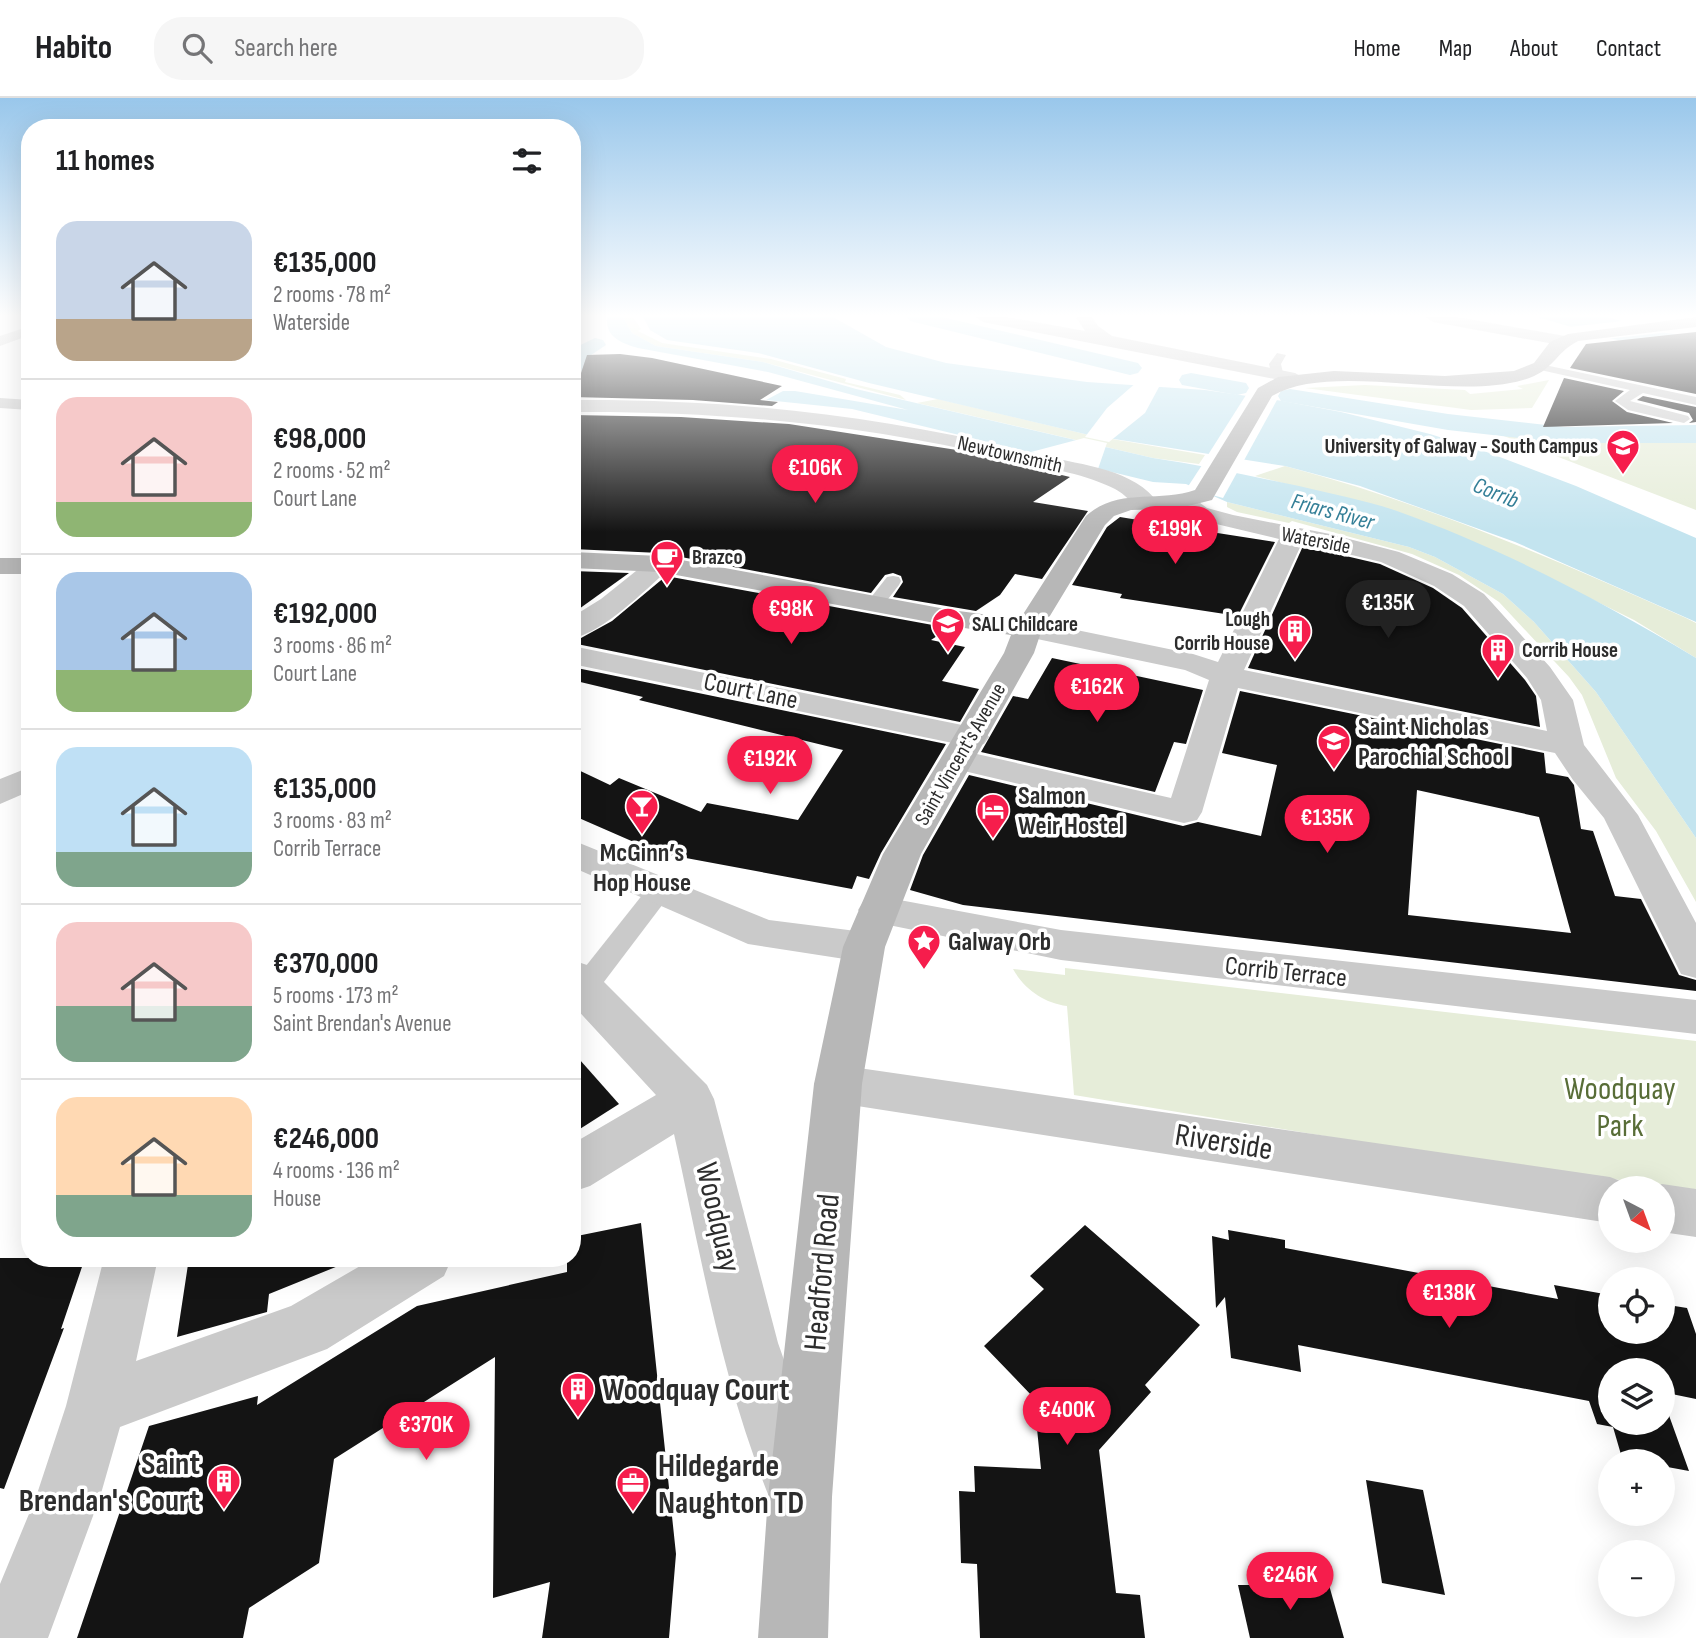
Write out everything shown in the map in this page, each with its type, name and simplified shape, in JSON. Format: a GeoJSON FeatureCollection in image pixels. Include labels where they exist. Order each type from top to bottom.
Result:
{"type":"FeatureCollection","features":[{"type":"Feature","properties":{"kind":"main road"},"geometry":{"type":"LineString","coordinates":[[1194,498],[1261,397],[1270,389]]}},
{"type":"Feature","properties":{"kind":"main road","name":"Saint Vincent's Avenue"},"geometry":{"type":"LineString","coordinates":[[871,929],[902,854],[1019,653],[1028,629],[1102,512],[1117,505],[1194,498]]}},
{"type":"Feature","properties":{"kind":"main road"},"geometry":{"type":"LineString","coordinates":[[581,560],[660,564],[1028,629]]}},
{"type":"Feature","properties":{"kind":"main road"},"geometry":{"type":"LineString","coordinates":[[0,566],[21,566]]}},
{"type":"Feature","properties":{"kind":"main road","name":"Headford Road"},"geometry":{"type":"LineString","coordinates":[[793,1638],[800,1497],[838,1084],[871,929]]}},
{"type":"Feature","properties":{"kind":"street"},"geometry":{"type":"LineString","coordinates":[[0,402],[21,404]]}},
{"type":"Feature","properties":{"kind":"street","name":"Newtownsmith"},"geometry":{"type":"LineString","coordinates":[[581,406],[678,407],[783,415],[915,432],[1103,477],[1125,485],[1146,504]]}},
{"type":"Feature","properties":{"kind":"street","name":"Waterside"},"geometry":{"type":"LineString","coordinates":[[1194,498],[1199,513],[1293,536],[1330,541],[1390,557],[1460,590],[1487,613],[1539,673],[1557,700],[1567,745],[1585,773],[1620,816],[1696,963]]}},
{"type":"Feature","properties":{"kind":"street"},"geometry":{"type":"LineString","coordinates":[[1226,676],[1293,536]]}},
{"type":"Feature","properties":{"kind":"street"},"geometry":{"type":"LineString","coordinates":[[581,624],[611,605],[660,564]]}},
{"type":"Feature","properties":{"kind":"street"},"geometry":{"type":"LineString","coordinates":[[1028,629],[1193,663],[1226,676],[1567,745]]}},
{"type":"Feature","properties":{"kind":"street","name":"Court Lane"},"geometry":{"type":"LineString","coordinates":[[581,657],[965,748],[1184,812],[1226,676]]}},
{"type":"Feature","properties":{"kind":"street"},"geometry":{"type":"LineString","coordinates":[[0,793],[21,782]]}},
{"type":"Feature","properties":{"kind":"street"},"geometry":{"type":"LineString","coordinates":[[581,856],[763,934],[871,929]]}},
{"type":"Feature","properties":{"kind":"street","name":"Corrib Terrace"},"geometry":{"type":"LineString","coordinates":[[871,929],[1061,945],[1696,1017]]}},
{"type":"Feature","properties":{"kind":"street"},"geometry":{"type":"LineString","coordinates":[[581,985],[691,1100],[581,1165]]}},
{"type":"Feature","properties":{"kind":"street","name":"Riverside"},"geometry":{"type":"LineString","coordinates":[[838,1084],[1067,1116],[1598,1198]]}},
{"type":"Feature","properties":{"kind":"street","name":"Woodquay"},"geometry":{"type":"LineString","coordinates":[[691,1100],[749,1343],[800,1497]]}},
{"type":"Feature","properties":{"kind":"street"},"geometry":{"type":"LineString","coordinates":[[1675,1210],[1696,1213]]}},
{"type":"Feature","properties":{"kind":"street"},"geometry":{"type":"LineString","coordinates":[[13,1638],[68,1497],[96,1406],[129,1267]]}},
{"type":"Feature","properties":{"kind":"street"},"geometry":{"type":"LineString","coordinates":[[96,1406],[307,1328],[410,1267]]}},
{"type":"Feature","properties":{"kind":"lane"},"geometry":{"type":"LineString","coordinates":[[1684,418],[1632,407],[1621,401],[1641,389],[1696,401]]}},
{"type":"Feature","properties":{"kind":"lane"},"geometry":{"type":"LineString","coordinates":[[875,604],[893,581]]}},
{"type":"Feature","properties":{"kind":"lane"},"geometry":{"type":"LineString","coordinates":[[581,979],[660,890]]}},
{"type":"Feature","properties":{"kind":"green space"},"geometry":{"type":"Polygon","coordinates":[[[864,389],[900,395],[906,400],[864,389]]]}},
{"type":"Feature","properties":{"kind":"green space"},"geometry":{"type":"Polygon","coordinates":[[[1312,389],[1442,389],[1465,390],[1470,394],[1544,389],[1532,408],[1471,410],[1312,389]]]}},
{"type":"Feature","properties":{"kind":"green space"},"geometry":{"type":"Polygon","coordinates":[[[938,399],[1089,435],[1205,455],[1199,464],[1153,458],[917,403],[938,399]]]}},
{"type":"Feature","properties":{"kind":"green space"},"geometry":{"type":"Polygon","coordinates":[[[1496,433],[1597,443],[1696,443],[1696,510],[1496,433]]]}},
{"type":"Feature","properties":{"kind":"green space"},"geometry":{"type":"Polygon","coordinates":[[[1285,466],[1439,515],[1538,554],[1686,618],[1696,623],[1696,658],[1634,620],[1498,553],[1401,513],[1255,476],[1285,466]]]}},
{"type":"Feature","properties":{"kind":"green space"},"geometry":{"type":"Polygon","coordinates":[[[1227,502],[1409,547],[1435,557],[1503,594],[1534,622],[1596,692],[1696,838],[1696,902],[1656,831],[1616,778],[1582,695],[1569,677],[1499,602],[1459,575],[1412,554],[1292,521],[1289,523],[1237,512],[1227,507],[1227,502]]]}},
{"type":"Feature","properties":{"kind":"green space","name":"Woodquay Park"},"geometry":{"type":"Polygon","coordinates":[[[1065,968],[1696,1041],[1696,1191],[1675,1188],[1675,1176],[1598,1177],[1410,1150],[1074,1095],[1067,1006],[1050,1002],[1036,994],[1023,983],[1013,969],[1065,975],[1065,968]]]}},
{"type":"Feature","properties":{"kind":"water","name":"Friars River"},"geometry":{"type":"Polygon","coordinates":[[[830,389],[856,389],[1153,458],[1299,486],[1373,504],[1474,542],[1588,596],[1696,658],[1696,838],[1596,692],[1534,622],[1503,594],[1435,557],[1409,547],[1227,502],[1186,484],[1153,482],[852,409],[766,400],[783,391],[795,391],[908,410],[830,389]]]}},
{"type":"Feature","properties":{"kind":"water","name":"Corrib"},"geometry":{"type":"Polygon","coordinates":[[[894,389],[1205,390],[1341,412],[1430,434],[1484,451],[1576,486],[1696,538],[1696,622],[1515,542],[1360,486],[1285,466],[1089,435],[894,389]]]}},
{"type":"Feature","properties":{"kind":"water"},"geometry":{"type":"Polygon","coordinates":[[[1496,423],[1555,430],[1696,427],[1696,443],[1597,443],[1496,433],[1496,423]]]}},
{"type":"Feature","properties":{"kind":"pier"},"geometry":{"type":"Polygon","coordinates":[[[1129,389],[1158,389],[1145,413],[1109,442],[1085,437],[1107,408],[1129,389]]]}},
{"type":"Feature","properties":{"kind":"pier"},"geometry":{"type":"Polygon","coordinates":[[[1246,395],[1277,400],[1242,464],[1206,458],[1246,395]]]}},
{"type":"Feature","properties":{"kind":"pier"},"geometry":{"type":"Polygon","coordinates":[[[1084,438],[1107,443],[1098,469],[1031,452],[1084,438]]]}},
{"type":"Feature","properties":{"kind":"pier"},"geometry":{"type":"Polygon","coordinates":[[[1204,462],[1239,469],[1223,498],[1187,488],[1204,462]]]}},
{"type":"Feature","properties":{"kind":"building"},"geometry":{"type":"Polygon","coordinates":[[[581,389],[777,389],[760,400],[778,402],[772,406],[693,400],[581,397],[581,389]]]}},
{"type":"Feature","properties":{"kind":"building"},"geometry":{"type":"Polygon","coordinates":[[[1559,389],[1624,391],[1612,401],[1627,412],[1673,423],[1543,427],[1559,389]]]}},
{"type":"Feature","properties":{"kind":"building"},"geometry":{"type":"Polygon","coordinates":[[[1671,389],[1696,389],[1696,394],[1671,389]]]}},
{"type":"Feature","properties":{"kind":"building"},"geometry":{"type":"Polygon","coordinates":[[[1643,396],[1696,407],[1696,422],[1689,423],[1693,420],[1689,413],[1637,400],[1643,396]]]}},
{"type":"Feature","properties":{"kind":"building"},"geometry":{"type":"Polygon","coordinates":[[[581,415],[681,417],[789,424],[957,450],[1070,477],[1033,502],[1088,511],[1042,579],[1015,574],[1000,595],[976,611],[893,597],[903,582],[901,576],[893,573],[885,575],[871,593],[660,553],[581,549],[581,415]]]}},
{"type":"Feature","properties":{"kind":"building"},"geometry":{"type":"Polygon","coordinates":[[[1120,517],[1275,542],[1238,616],[1120,598],[1122,594],[1072,585],[1107,527],[1120,517]]]}},
{"type":"Feature","properties":{"kind":"building"},"geometry":{"type":"Polygon","coordinates":[[[1303,546],[1380,564],[1433,588],[1462,608],[1536,696],[1540,727],[1248,668],[1303,546]]]}},
{"type":"Feature","properties":{"kind":"building"},"geometry":{"type":"Polygon","coordinates":[[[581,571],[629,573],[581,608],[581,571]]]}},
{"type":"Feature","properties":{"kind":"building"},"geometry":{"type":"Polygon","coordinates":[[[666,576],[949,628],[931,640],[965,647],[942,681],[979,689],[960,722],[581,645],[581,638],[612,621],[666,576]]]}},
{"type":"Feature","properties":{"kind":"building"},"geometry":{"type":"Polygon","coordinates":[[[1052,658],[1203,690],[1186,744],[1174,742],[1155,792],[981,752],[1013,696],[1028,699],[1052,658]]]}},
{"type":"Feature","properties":{"kind":"building"},"geometry":{"type":"Polygon","coordinates":[[[581,669],[946,744],[881,853],[869,879],[857,876],[852,889],[659,853],[581,819],[581,771],[610,785],[619,778],[701,812],[707,803],[798,820],[843,750],[639,700],[643,697],[581,682],[581,669]]]}},
{"type":"Feature","properties":{"kind":"building"},"geometry":{"type":"Polygon","coordinates":[[[1240,691],[1544,753],[1546,773],[1568,777],[1574,785],[1581,829],[1593,831],[1615,896],[1641,899],[1679,975],[1696,980],[1696,991],[963,905],[910,890],[923,855],[969,775],[1183,826],[1198,822],[1261,836],[1277,765],[1222,753],[1240,691]],[[1417,790],[1408,915],[1571,933],[1539,817],[1417,790]]]}},
{"type":"Feature","properties":{"kind":"building"},"geometry":{"type":"Polygon","coordinates":[[[581,1061],[619,1104],[581,1128],[581,1061]]]}},
{"type":"Feature","properties":{"kind":"building"},"geometry":{"type":"Polygon","coordinates":[[[641,1223],[676,1554],[669,1638],[542,1638],[550,1582],[493,1598],[495,1357],[334,1459],[319,1563],[249,1608],[243,1638],[77,1638],[149,1426],[258,1396],[257,1405],[417,1306],[567,1272],[567,1267],[581,1267],[581,1235],[641,1223]]]}},
{"type":"Feature","properties":{"kind":"building"},"geometry":{"type":"Polygon","coordinates":[[[1085,1225],[1200,1325],[1145,1385],[1151,1392],[1099,1450],[1116,1593],[1140,1595],[1145,1638],[980,1638],[977,1564],[961,1563],[959,1491],[975,1492],[974,1466],[1041,1469],[1034,1398],[984,1346],[1044,1289],[1030,1276],[1085,1225]]]}},
{"type":"Feature","properties":{"kind":"building"},"geometry":{"type":"Polygon","coordinates":[[[1228,1230],[1285,1240],[1285,1248],[1558,1299],[1554,1285],[1598,1293],[1598,1344],[1675,1344],[1675,1306],[1687,1308],[1696,1334],[1696,1399],[1675,1395],[1675,1358],[1598,1358],[1598,1424],[1589,1401],[1298,1345],[1301,1372],[1231,1358],[1225,1297],[1216,1308],[1212,1236],[1229,1240],[1228,1230]]]}},
{"type":"Feature","properties":{"kind":"building"},"geometry":{"type":"Polygon","coordinates":[[[0,1258],[21,1258],[21,1267],[82,1267],[61,1329],[64,1328],[4,1489],[0,1488],[0,1258]]]}},
{"type":"Feature","properties":{"kind":"building"},"geometry":{"type":"Polygon","coordinates":[[[188,1267],[336,1267],[269,1294],[267,1312],[177,1337],[188,1267]]]}},
{"type":"Feature","properties":{"kind":"building"},"geometry":{"type":"Polygon","coordinates":[[[1675,1432],[1689,1471],[1675,1468],[1675,1449],[1619,1449],[1615,1435],[1675,1435],[1675,1432]]]}},
{"type":"Feature","properties":{"kind":"building"},"geometry":{"type":"Polygon","coordinates":[[[1366,1480],[1423,1490],[1445,1595],[1382,1583],[1366,1480]]]}},
{"type":"Feature","properties":{"kind":"building"},"geometry":{"type":"Polygon","coordinates":[[[1238,1585],[1329,1585],[1344,1638],[1250,1638],[1238,1585]]]}},
{"type":"Feature","properties":{"kind":"waterway"},"geometry":{"type":"LineString","coordinates":[[1290,396],[1448,422],[1564,435],[1696,433]]}},
{"type":"Feature","properties":{"kind":"place","name":"University of Galway - South Campus"},"geometry":{"type":"Point","coordinates":[1623,476]}},
{"type":"Feature","properties":{"kind":"place","name":"Brazco"},"geometry":{"type":"Point","coordinates":[667,587]}},
{"type":"Feature","properties":{"kind":"place","name":"SALI Childcare"},"geometry":{"type":"Point","coordinates":[948,654]}},
{"type":"Feature","properties":{"kind":"place","name":"Lough Corrib House"},"geometry":{"type":"Point","coordinates":[1295,661]}},
{"type":"Feature","properties":{"kind":"place","name":"Corrib House"},"geometry":{"type":"Point","coordinates":[1498,680]}},
{"type":"Feature","properties":{"kind":"place","name":"Saint Nicholas Parochial School"},"geometry":{"type":"Point","coordinates":[1334,771]}},
{"type":"Feature","properties":{"kind":"place","name":"McGinn’s Hop House"},"geometry":{"type":"Point","coordinates":[642,836]}},
{"type":"Feature","properties":{"kind":"place","name":"Salmon Weir Hostel"},"geometry":{"type":"Point","coordinates":[993,840]}},
{"type":"Feature","properties":{"kind":"place","name":"Galway Orb"},"geometry":{"type":"Point","coordinates":[924,971]}},
{"type":"Feature","properties":{"kind":"place","name":"Woodquay Court"},"geometry":{"type":"Point","coordinates":[578,1419]}},
{"type":"Feature","properties":{"kind":"place","name":"Saint Brendan's Court"},"geometry":{"type":"Point","coordinates":[224,1511]}},
{"type":"Feature","properties":{"kind":"place","name":"Hildegarde Naughton TD"},"geometry":{"type":"Point","coordinates":[633,1513]}}]}
